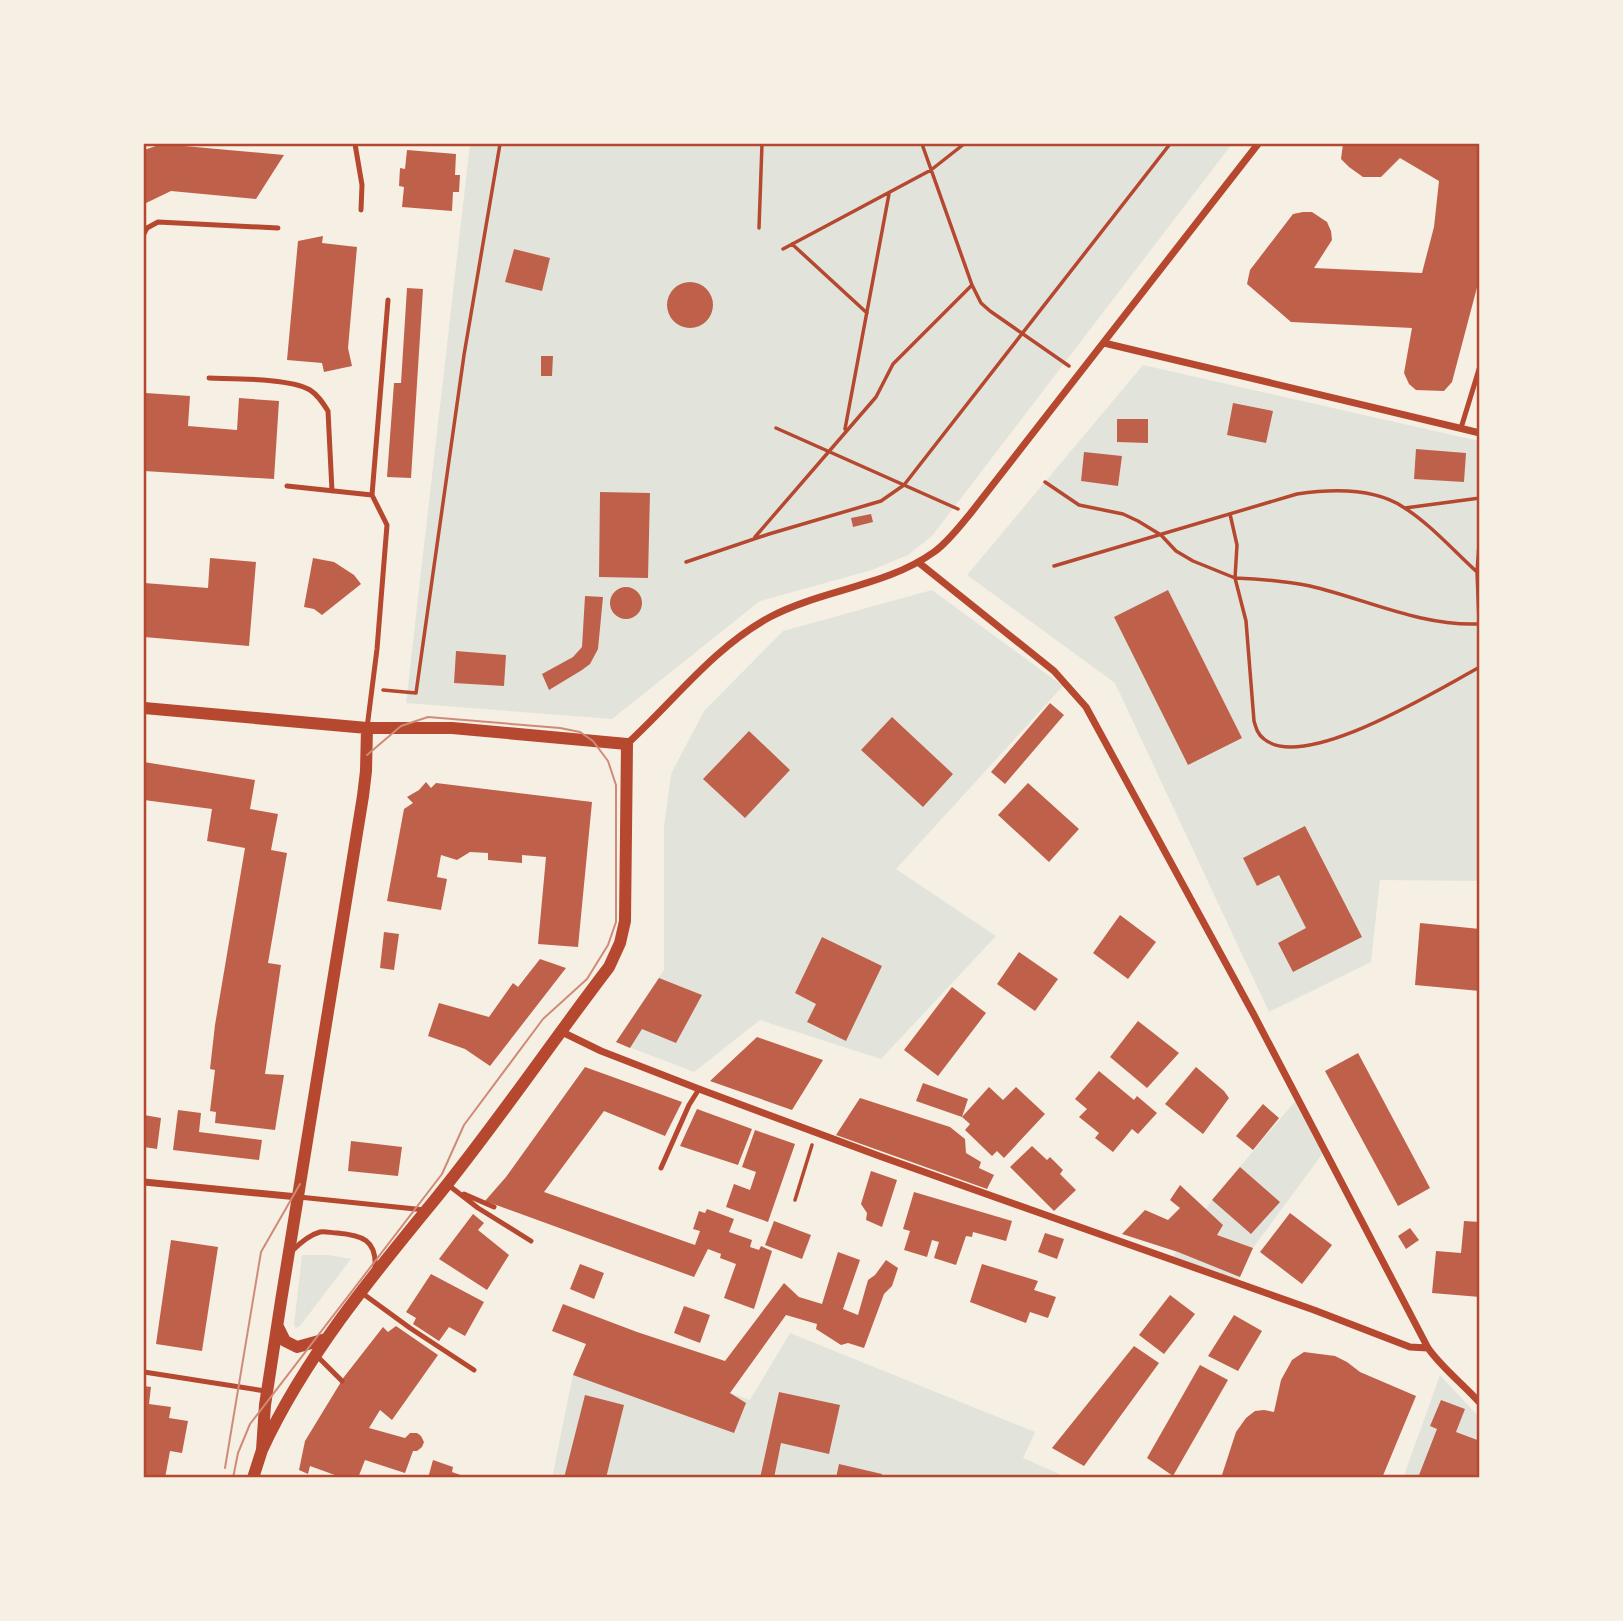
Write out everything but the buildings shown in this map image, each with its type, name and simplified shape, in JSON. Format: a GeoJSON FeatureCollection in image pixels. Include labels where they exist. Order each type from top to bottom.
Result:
{"type":"FeatureCollection","features":[{"type":"Feature","properties":{"kind":"street"},"geometry":{"type":"LineString","coordinates":[[253,1478],[262,1450],[289,1396],[327,1338],[609,967],[622,932],[626,871],[627,744],[727,645],[748,630],[797,604],[881,577],[918,562],[935,551],[970,514],[1258,144]]}},
{"type":"Feature","properties":{"kind":"street"},"geometry":{"type":"LineString","coordinates":[[1104,343],[1479,433]]}},
{"type":"Feature","properties":{"kind":"street"},"geometry":{"type":"LineString","coordinates":[[918,562],[1054,671],[1086,707],[1254,1015],[1428,1348],[1438,1362],[1446,1367],[1479,1403]]}},
{"type":"Feature","properties":{"kind":"street"},"geometry":{"type":"LineString","coordinates":[[144,708],[367,729],[401,726],[452,728],[627,744]]}},
{"type":"Feature","properties":{"kind":"street"},"geometry":{"type":"LineString","coordinates":[[262,1450],[267,1391],[346,909],[367,755],[367,729]]}},
{"type":"Feature","properties":{"kind":"street"},"geometry":{"type":"LineString","coordinates":[[560,1031],[601,1051],[895,1162],[1314,1310],[1410,1347],[1428,1348]]}},
{"type":"Feature","properties":{"kind":"street"},"geometry":{"type":"LineString","coordinates":[[144,1182],[299,1190]]}},
{"type":"Feature","properties":{"kind":"street"},"geometry":{"type":"LineString","coordinates":[[278,1328],[285,1341],[297,1347],[327,1338]]}},
{"type":"Feature","properties":{"kind":"lane"},"geometry":{"type":"LineString","coordinates":[[355,144],[362,185],[361,210]]}},
{"type":"Feature","properties":{"kind":"lane"},"geometry":{"type":"LineString","coordinates":[[144,234],[147,228],[158,222],[278,228]]}},
{"type":"Feature","properties":{"kind":"lane"},"geometry":{"type":"LineString","coordinates":[[367,729],[387,525],[380,506],[372,495],[388,300]]}},
{"type":"Feature","properties":{"kind":"lane"},"geometry":{"type":"LineString","coordinates":[[1461,428],[1479,366]]}},
{"type":"Feature","properties":{"kind":"lane"},"geometry":{"type":"LineString","coordinates":[[209,378],[286,382],[308,389],[322,401],[328,411],[332,491]]}},
{"type":"Feature","properties":{"kind":"lane"},"geometry":{"type":"LineString","coordinates":[[287,486],[372,495]]}},
{"type":"Feature","properties":{"kind":"lane"},"geometry":{"type":"LineString","coordinates":[[661,1168],[699,1089]]}},
{"type":"Feature","properties":{"kind":"lane"},"geometry":{"type":"LineString","coordinates":[[447,1183],[478,1208],[531,1241]]}},
{"type":"Feature","properties":{"kind":"lane"},"geometry":{"type":"LineString","coordinates":[[299,1190],[425,1210]]}},
{"type":"Feature","properties":{"kind":"lane"},"geometry":{"type":"LineString","coordinates":[[458,1192],[494,1207]]}},
{"type":"Feature","properties":{"kind":"lane"},"geometry":{"type":"LineString","coordinates":[[289,1254],[304,1240],[321,1232],[360,1237],[371,1244],[376,1257],[375,1275]]}},
{"type":"Feature","properties":{"kind":"lane"},"geometry":{"type":"LineString","coordinates":[[362,1293],[474,1370]]}},
{"type":"Feature","properties":{"kind":"lane"},"geometry":{"type":"LineString","coordinates":[[316,1355],[342,1381]]}},
{"type":"Feature","properties":{"kind":"lane"},"geometry":{"type":"LineString","coordinates":[[144,1372],[267,1391]]}},
{"type":"Feature","properties":{"kind":"path"},"geometry":{"type":"LineString","coordinates":[[373,689],[416,693],[464,355],[499,152],[497,144]]}},
{"type":"Feature","properties":{"kind":"path"},"geometry":{"type":"LineString","coordinates":[[759,228],[762,144]]}},
{"type":"Feature","properties":{"kind":"path"},"geometry":{"type":"LineString","coordinates":[[922,144],[972,285],[981,303],[1079,373]]}},
{"type":"Feature","properties":{"kind":"path"},"geometry":{"type":"LineString","coordinates":[[783,249],[931,170],[964,144]]}},
{"type":"Feature","properties":{"kind":"path"},"geometry":{"type":"LineString","coordinates":[[686,562],[881,501],[904,485],[1170,144]]}},
{"type":"Feature","properties":{"kind":"path"},"geometry":{"type":"LineString","coordinates":[[845,431],[889,194]]}},
{"type":"Feature","properties":{"kind":"path"},"geometry":{"type":"LineString","coordinates":[[792,244],[867,313]]}},
{"type":"Feature","properties":{"kind":"path"},"geometry":{"type":"LineString","coordinates":[[754,539],[876,397],[893,363],[972,285]]}},
{"type":"Feature","properties":{"kind":"path"},"geometry":{"type":"LineString","coordinates":[[776,428],[970,514]]}},
{"type":"Feature","properties":{"kind":"path"},"geometry":{"type":"LineString","coordinates":[[1045,482],[1079,505],[1123,514],[1161,535],[1175,551],[1235,578],[1273,579],[1415,617],[1458,625],[1478,624]]}},
{"type":"Feature","properties":{"kind":"path"},"geometry":{"type":"LineString","coordinates":[[1054,566],[1297,494],[1323,490],[1375,495],[1391,500],[1405,508],[1477,572]]}},
{"type":"Feature","properties":{"kind":"path"},"geometry":{"type":"LineString","coordinates":[[1405,508],[1479,498]]}},
{"type":"Feature","properties":{"kind":"path"},"geometry":{"type":"LineString","coordinates":[[1230,514],[1237,544],[1235,578],[1246,621],[1254,721],[1259,734],[1266,741],[1277,745],[1305,745],[1344,736],[1377,723],[1479,667]]}},
{"type":"Feature","properties":{"kind":"path"},"geometry":{"type":"LineString","coordinates":[[1479,530],[1479,646]]}},
{"type":"Feature","properties":{"kind":"path"},"geometry":{"type":"LineString","coordinates":[[795,1200],[811,1150]]}},
{"type":"Feature","properties":{"kind":"shaded area"},"geometry":{"type":"Polygon","coordinates":[[[470,144],[1232,144],[932,536],[908,555],[872,570],[760,601],[612,719],[406,703],[470,144]]]}},
{"type":"Feature","properties":{"kind":"shaded area"},"geometry":{"type":"Polygon","coordinates":[[[1143,365],[1479,441],[1479,881],[1380,880],[1371,962],[1269,1012],[1115,683],[967,575],[1143,365]]]}},
{"type":"Feature","properties":{"kind":"shaded area"},"geometry":{"type":"Polygon","coordinates":[[[932,590],[1063,686],[896,869],[996,936],[881,1059],[760,1020],[694,1072],[616,1042],[664,970],[664,826],[671,774],[704,711],[783,631],[932,590]]]}},
{"type":"Feature","properties":{"kind":"shaded area"},"geometry":{"type":"Polygon","coordinates":[[[1296,1100],[1323,1153],[1253,1248],[1238,1281],[1172,1258],[1212,1200],[1296,1100]]]}},
{"type":"Feature","properties":{"kind":"shaded area"},"geometry":{"type":"Polygon","coordinates":[[[302,1255],[329,1255],[351,1259],[296,1328],[294,1325],[302,1255]]]}},
{"type":"Feature","properties":{"kind":"shaded area"},"geometry":{"type":"Polygon","coordinates":[[[790,1333],[1035,1432],[1023,1458],[1066,1477],[552,1478],[573,1375],[586,1344],[750,1400],[790,1333]]]}},
{"type":"Feature","properties":{"kind":"shaded area"},"geometry":{"type":"Polygon","coordinates":[[[1440,1375],[1479,1417],[1479,1477],[1403,1478],[1440,1375]]]}},
{"type":"Feature","properties":{"kind":"tram line"},"geometry":{"type":"LineString","coordinates":[[233,1478],[238,1453],[250,1424],[442,1174],[464,1125],[543,1019],[587,979],[608,945],[616,922],[616,785],[608,761],[593,741],[580,732],[428,717],[401,726],[367,755]]}},
{"type":"Feature","properties":{"kind":"tram line"},"geometry":{"type":"LineString","coordinates":[[225,1468],[261,1252],[300,1184]]}}]}
